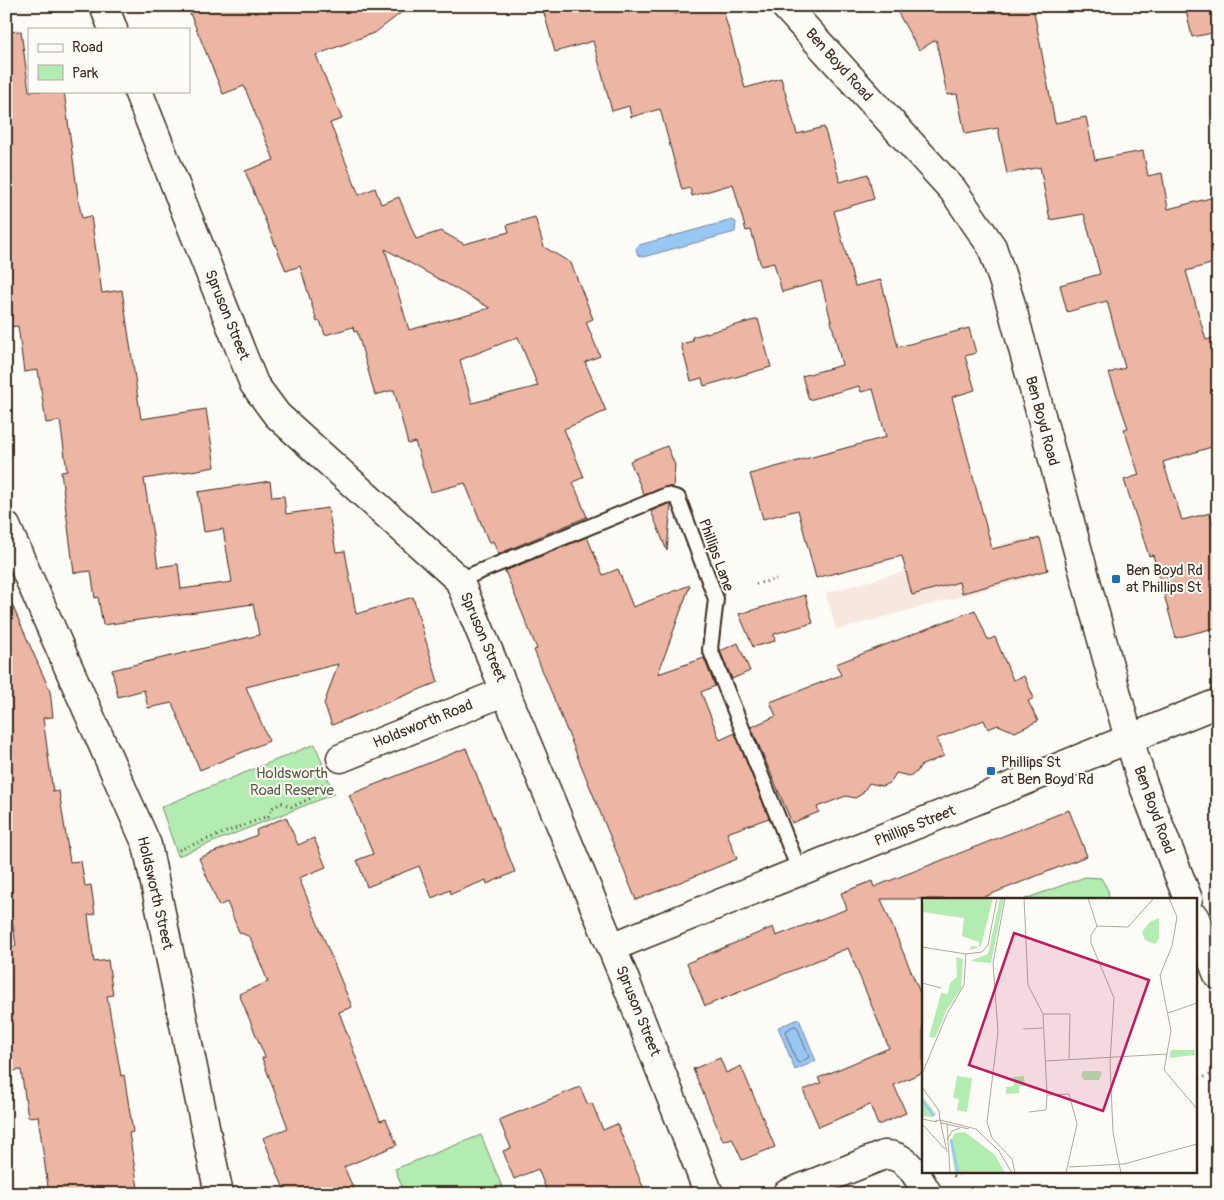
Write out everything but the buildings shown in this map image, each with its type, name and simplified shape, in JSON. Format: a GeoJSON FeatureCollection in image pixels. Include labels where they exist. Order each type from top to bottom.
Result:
{"type":"FeatureCollection","features":[{"type":"Feature","properties":{"kind":"street"},"geometry":{"type":"LineString","coordinates":[[104,6],[113,28]]}},
{"type":"Feature","properties":{"kind":"street","name":"Ben Boyd Road"},"geometry":{"type":"LineString","coordinates":[[785,6],[953,190],[992,247],[1010,301],[1142,784],[1188,898]]}},
{"type":"Feature","properties":{"kind":"street","name":"Spruson Street"},"geometry":{"type":"LineString","coordinates":[[138,92],[254,384],[277,415],[459,580],[612,947],[710,1194]]}},
{"type":"Feature","properties":{"kind":"street","name":"Holdsworth Street"},"geometry":{"type":"LineString","coordinates":[[6,526],[147,845],[218,1194]]}},
{"type":"Feature","properties":{"kind":"street","name":"Holdsworth Road"},"geometry":{"type":"LineString","coordinates":[[341,758],[506,691]]}},
{"type":"Feature","properties":{"kind":"street","name":"Phillips Street"},"geometry":{"type":"LineString","coordinates":[[612,947],[1218,703]]}},
{"type":"Feature","properties":{"kind":"street"},"geometry":{"type":"LineString","coordinates":[[1196,920],[1218,975]]}},
{"type":"Feature","properties":{"kind":"street"},"geometry":{"type":"LineString","coordinates":[[787,1194],[884,1155],[893,1155],[907,1163],[928,1194]]}},
{"type":"Feature","properties":{"kind":"lane","name":"Phillips Lane"},"geometry":{"type":"LineString","coordinates":[[459,580],[667,495],[678,498],[716,599],[710,649],[800,872]]}},
{"type":"Feature","properties":{"kind":"path"},"geometry":{"type":"LineString","coordinates":[[756,584],[776,579]]}},
{"type":"Feature","properties":{"kind":"path"},"geometry":{"type":"LineString","coordinates":[[150,861],[268,816],[272,808],[282,803],[292,806],[313,797],[341,758]]}},
{"type":"Feature","properties":{"kind":"path"},"geometry":{"type":"LineString","coordinates":[[1196,1081],[1212,1074]]}},
{"type":"Feature","properties":{"kind":"shaded area"},"geometry":{"type":"Polygon","coordinates":[[[1025,538],[1036,576],[836,630],[826,593],[1025,538]]]}},
{"type":"Feature","properties":{"kind":"green space","name":"Holdsworth Road Reserve"},"geometry":{"type":"Polygon","coordinates":[[[315,744],[334,794],[178,856],[161,807],[315,744]]]}},
{"type":"Feature","properties":{"kind":"green space"},"geometry":{"type":"Polygon","coordinates":[[[1085,877],[1101,878],[1108,890],[1109,898],[1028,898],[1085,877]]]}},
{"type":"Feature","properties":{"kind":"green space"},"geometry":{"type":"Polygon","coordinates":[[[481,1135],[505,1194],[405,1194],[395,1169],[481,1135]]]}},
{"type":"Feature","properties":{"kind":"water"},"geometry":{"type":"Polygon","coordinates":[[[732,220],[736,222],[735,232],[643,257],[638,255],[636,249],[639,245],[732,220]]]}},
{"type":"Feature","properties":{"kind":"water"},"geometry":{"type":"Polygon","coordinates":[[[799,1019],[816,1061],[795,1070],[778,1027],[799,1019]]]}},
{"type":"Feature","properties":{"kind":"place","name":"Ben Boyd Rd at Phillips St"},"geometry":{"type":"Point","coordinates":[1116,579]}},
{"type":"Feature","properties":{"kind":"place","name":"Phillips St at Ben Boyd Rd"},"geometry":{"type":"Point","coordinates":[991,771]}}]}
